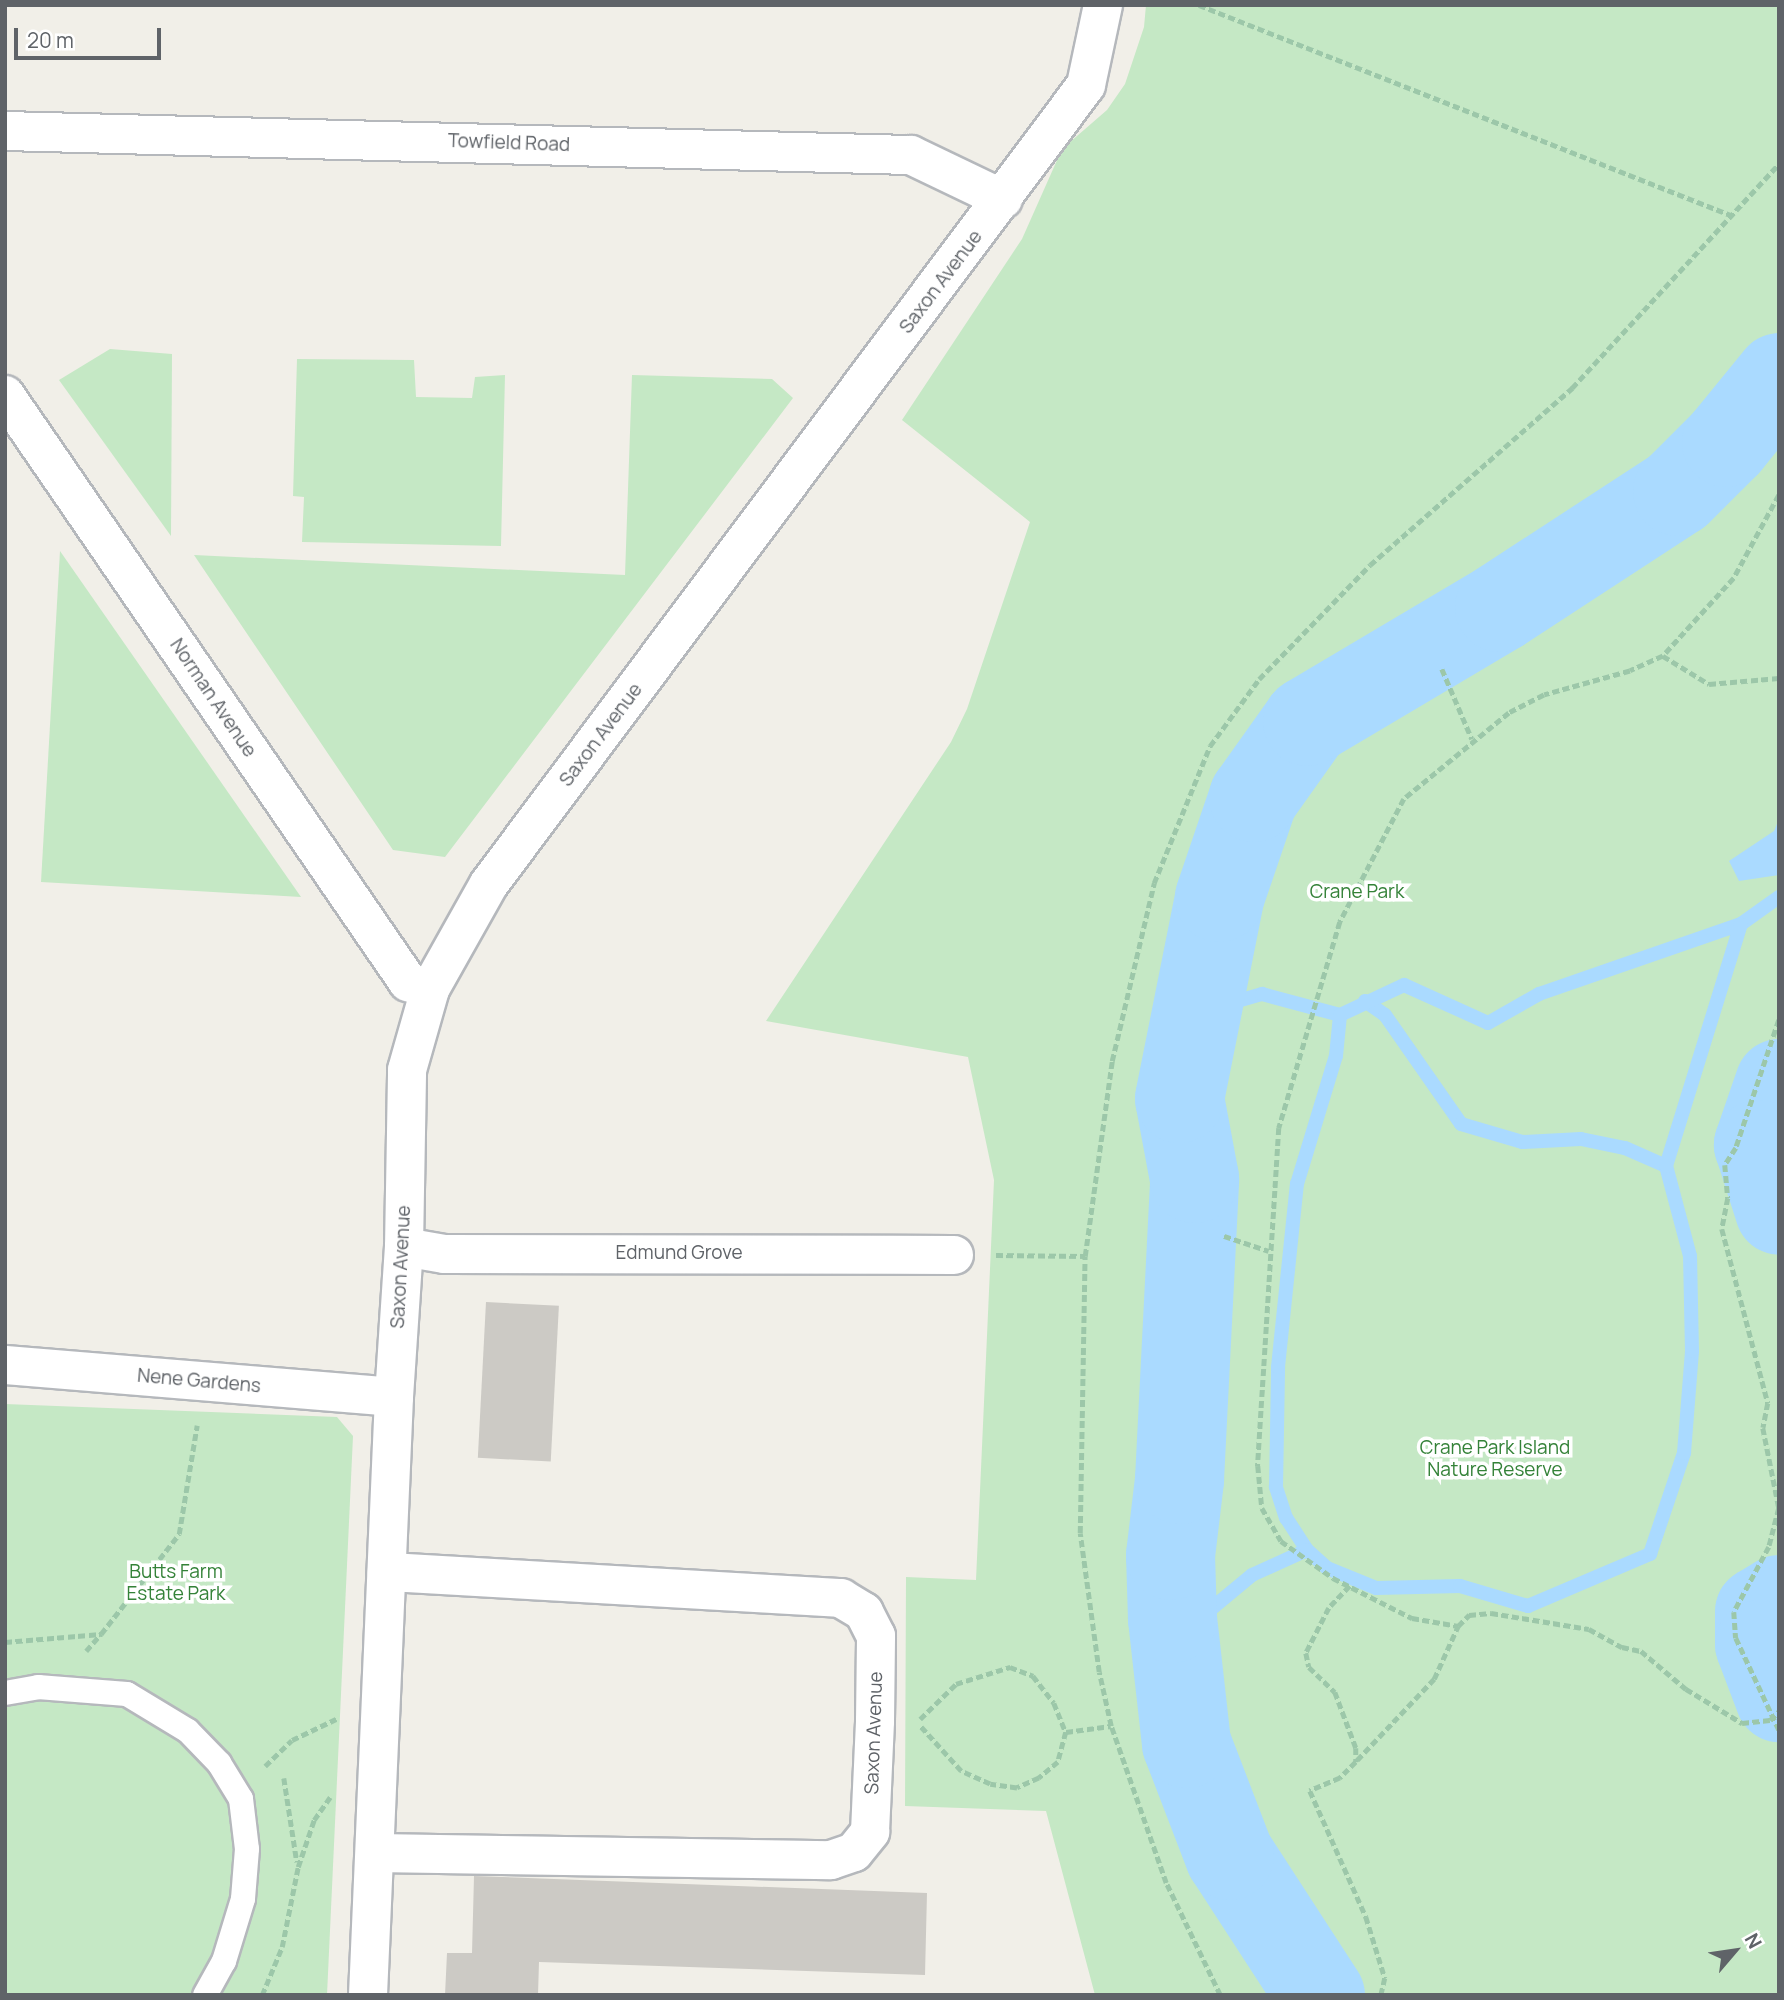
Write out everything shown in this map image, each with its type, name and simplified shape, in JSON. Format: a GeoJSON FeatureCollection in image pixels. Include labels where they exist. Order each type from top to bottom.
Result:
{"type":"FeatureCollection","features":[{"type":"Feature","properties":{"kind":"street","name":"Saxon Avenue"},"geometry":{"type":"LineString","coordinates":[[368,1995],[394,1397],[404,1247],[407,1070],[430,989],[489,884],[1086,85],[1103,5]]}},
{"type":"Feature","properties":{"kind":"street","name":"Towfield Road"},"geometry":{"type":"LineString","coordinates":[[5,131],[911,155],[1003,199]]}},
{"type":"Feature","properties":{"kind":"street","name":"Norman Avenue"},"geometry":{"type":"LineString","coordinates":[[5,395],[408,982],[430,989]]}},
{"type":"Feature","properties":{"kind":"street","name":"Edmund Grove"},"geometry":{"type":"LineString","coordinates":[[404,1247],[444,1254],[954,1255]]}},
{"type":"Feature","properties":{"kind":"street","name":"Nene Gardens"},"geometry":{"type":"LineString","coordinates":[[5,1365],[394,1397]]}},
{"type":"Feature","properties":{"kind":"street","name":"Saxon Avenue"},"geometry":{"type":"LineString","coordinates":[[376,1853],[831,1860],[854,1852],[870,1832],[875,1721],[876,1636],[864,1612],[841,1598],[387,1572]]}},
{"type":"Feature","properties":{"kind":"lane"},"geometry":{"type":"LineString","coordinates":[[5,1693],[38,1687],[127,1693],[188,1731],[219,1763],[237,1793],[247,1849],[243,1899],[224,1961],[205,1995]]}},
{"type":"Feature","properties":{"kind":"path"},"geometry":{"type":"LineString","coordinates":[[1199,5],[1733,216]]}},
{"type":"Feature","properties":{"kind":"path"},"geometry":{"type":"LineString","coordinates":[[1220,1995],[1166,1884],[1111,1726],[1098,1672],[1080,1533],[1085,1256],[1112,1061],[1154,883],[1210,746],[1259,679],[1370,565],[1572,388],[1779,164]]}},
{"type":"Feature","properties":{"kind":"path"},"geometry":{"type":"LineString","coordinates":[[1458,1626],[1412,1618],[1312,1565],[1273,1531],[1262,1508],[1258,1466],[1269,1251],[1279,1128],[1308,1018],[1340,922],[1404,799],[1472,739],[1544,695],[1630,671],[1663,656],[1734,578],[1779,495]]}},
{"type":"Feature","properties":{"kind":"path"},"geometry":{"type":"LineString","coordinates":[[1663,656],[1709,684],[1779,678]]}},
{"type":"Feature","properties":{"kind":"path"},"geometry":{"type":"LineString","coordinates":[[1442,669],[1472,739]]}},
{"type":"Feature","properties":{"kind":"path"},"geometry":{"type":"LineString","coordinates":[[1779,1020],[1736,1148],[1725,1165],[1728,1198],[1722,1229],[1741,1287],[1768,1403],[1763,1428],[1779,1508],[1769,1547],[1734,1612],[1735,1638],[1763,1694],[1770,1720],[1779,1730]]}},
{"type":"Feature","properties":{"kind":"path"},"geometry":{"type":"LineString","coordinates":[[1224,1236],[1269,1251]]}},
{"type":"Feature","properties":{"kind":"path"},"geometry":{"type":"LineString","coordinates":[[954,1255],[1085,1256]]}},
{"type":"Feature","properties":{"kind":"path"},"geometry":{"type":"LineString","coordinates":[[5,1642],[101,1634],[179,1534],[193,1468],[197,1416]]}},
{"type":"Feature","properties":{"kind":"path"},"geometry":{"type":"LineString","coordinates":[[1350,1586],[1329,1608],[1307,1653],[1309,1667],[1335,1692],[1356,1748],[1356,1762]]}},
{"type":"Feature","properties":{"kind":"path"},"geometry":{"type":"LineString","coordinates":[[1381,1995],[1385,1978],[1376,1947],[1355,1888],[1310,1791],[1340,1778],[1356,1762],[1364,1748],[1434,1679],[1458,1626],[1469,1615],[1491,1613],[1589,1629],[1622,1647],[1641,1651],[1686,1689],[1742,1723],[1770,1720],[1778,1712]]}},
{"type":"Feature","properties":{"kind":"path"},"geometry":{"type":"LineString","coordinates":[[1010,1667],[1033,1676],[1054,1703],[1066,1732],[1058,1762],[1040,1778],[1017,1788],[990,1784],[961,1771],[916,1722],[956,1684],[1010,1667]]}},
{"type":"Feature","properties":{"kind":"path"},"geometry":{"type":"LineString","coordinates":[[237,1793],[292,1740],[340,1717]]}},
{"type":"Feature","properties":{"kind":"path"},"geometry":{"type":"LineString","coordinates":[[1066,1732],[1111,1726]]}},
{"type":"Feature","properties":{"kind":"path"},"geometry":{"type":"LineString","coordinates":[[284,1777],[292,1805],[298,1867]]}},
{"type":"Feature","properties":{"kind":"path"},"geometry":{"type":"LineString","coordinates":[[262,1995],[282,1947],[298,1867],[314,1820],[340,1792]]}},
{"type":"Feature","properties":{"kind":"green space","name":"Crane Park"},"geometry":{"type":"Polygon","coordinates":[[[1146,5],[1779,5],[1779,1995],[1095,1995],[1046,1811],[905,1806],[906,1577],[976,1580],[994,1180],[968,1057],[766,1021],[951,742],[967,709],[1030,522],[902,420],[1022,239],[1062,149],[1107,110],[1125,84],[1144,27],[1146,5]]]}},
{"type":"Feature","properties":{"kind":"green space"},"geometry":{"type":"Polygon","coordinates":[[[110,349],[172,354],[171,536],[59,380],[110,349]]]}},
{"type":"Feature","properties":{"kind":"green space"},"geometry":{"type":"Polygon","coordinates":[[[297,359],[414,360],[416,397],[472,398],[475,377],[505,375],[501,546],[302,542],[304,497],[293,496],[297,359]]]}},
{"type":"Feature","properties":{"kind":"green space"},"geometry":{"type":"Polygon","coordinates":[[[632,375],[772,379],[793,398],[445,857],[393,850],[194,555],[625,575],[632,375]]]}},
{"type":"Feature","properties":{"kind":"green space"},"geometry":{"type":"Polygon","coordinates":[[[60,551],[301,897],[41,882],[60,551]]]}},
{"type":"Feature","properties":{"kind":"green space","name":"Butts Farm Estate Park"},"geometry":{"type":"Polygon","coordinates":[[[5,1404],[337,1417],[353,1436],[327,1995],[5,1995],[5,1404]]]}},
{"type":"Feature","properties":{"kind":"water"},"geometry":{"type":"Polygon","coordinates":[[[1779,819],[1779,875],[1739,881],[1729,861],[1774,831],[1779,819]]]}},
{"type":"Feature","properties":{"kind":"building"},"geometry":{"type":"Polygon","coordinates":[[[486,1302],[559,1306],[551,1462],[478,1458],[486,1302]]]}},
{"type":"Feature","properties":{"kind":"building"},"geometry":{"type":"Polygon","coordinates":[[[474,1876],[927,1893],[925,1975],[539,1962],[538,1995],[445,1995],[447,1953],[472,1953],[474,1876]]]}},
{"type":"Feature","properties":{"kind":"waterway"},"geometry":{"type":"LineString","coordinates":[[1320,1995],[1229,1855],[1186,1743],[1172,1618],[1170,1555],[1179,1479],[1194,1178],[1179,1098],[1219,897],[1253,797],[1307,721],[1499,607],[1677,491],[1726,442],[1779,377]]}},
{"type":"Feature","properties":{"kind":"waterway"},"geometry":{"type":"LineString","coordinates":[[1196,1013],[1262,994],[1340,1015],[1404,985],[1488,1023],[1539,994],[1741,924],[1779,897]]}},
{"type":"Feature","properties":{"kind":"waterway"},"geometry":{"type":"LineString","coordinates":[[1176,1638],[1252,1575],[1307,1550],[1327,1568],[1376,1588],[1460,1586],[1528,1606],[1650,1554],[1684,1453],[1692,1351],[1690,1256],[1666,1166],[1741,924]]}},
{"type":"Feature","properties":{"kind":"waterway"},"geometry":{"type":"LineString","coordinates":[[1365,1001],[1385,1015],[1461,1124],[1522,1142],[1581,1139],[1625,1148],[1666,1166]]}},
{"type":"Feature","properties":{"kind":"waterway"},"geometry":{"type":"LineString","coordinates":[[1307,1550],[1286,1518],[1276,1487],[1278,1367],[1297,1184],[1336,1056],[1340,1015]]}},
{"type":"Feature","properties":{"kind":"waterway"},"geometry":{"type":"LineString","coordinates":[[1779,1083],[1758,1144],[1779,1210]]}},
{"type":"Feature","properties":{"kind":"waterway"},"geometry":{"type":"LineString","coordinates":[[1779,1599],[1759,1611],[1759,1644],[1779,1697]]}},
{"type":"Feature","properties":{"kind":"park label","name":"Crane Park Island Nature Reserve"},"geometry":{"type":"Point","coordinates":[1495,1459]}}]}
